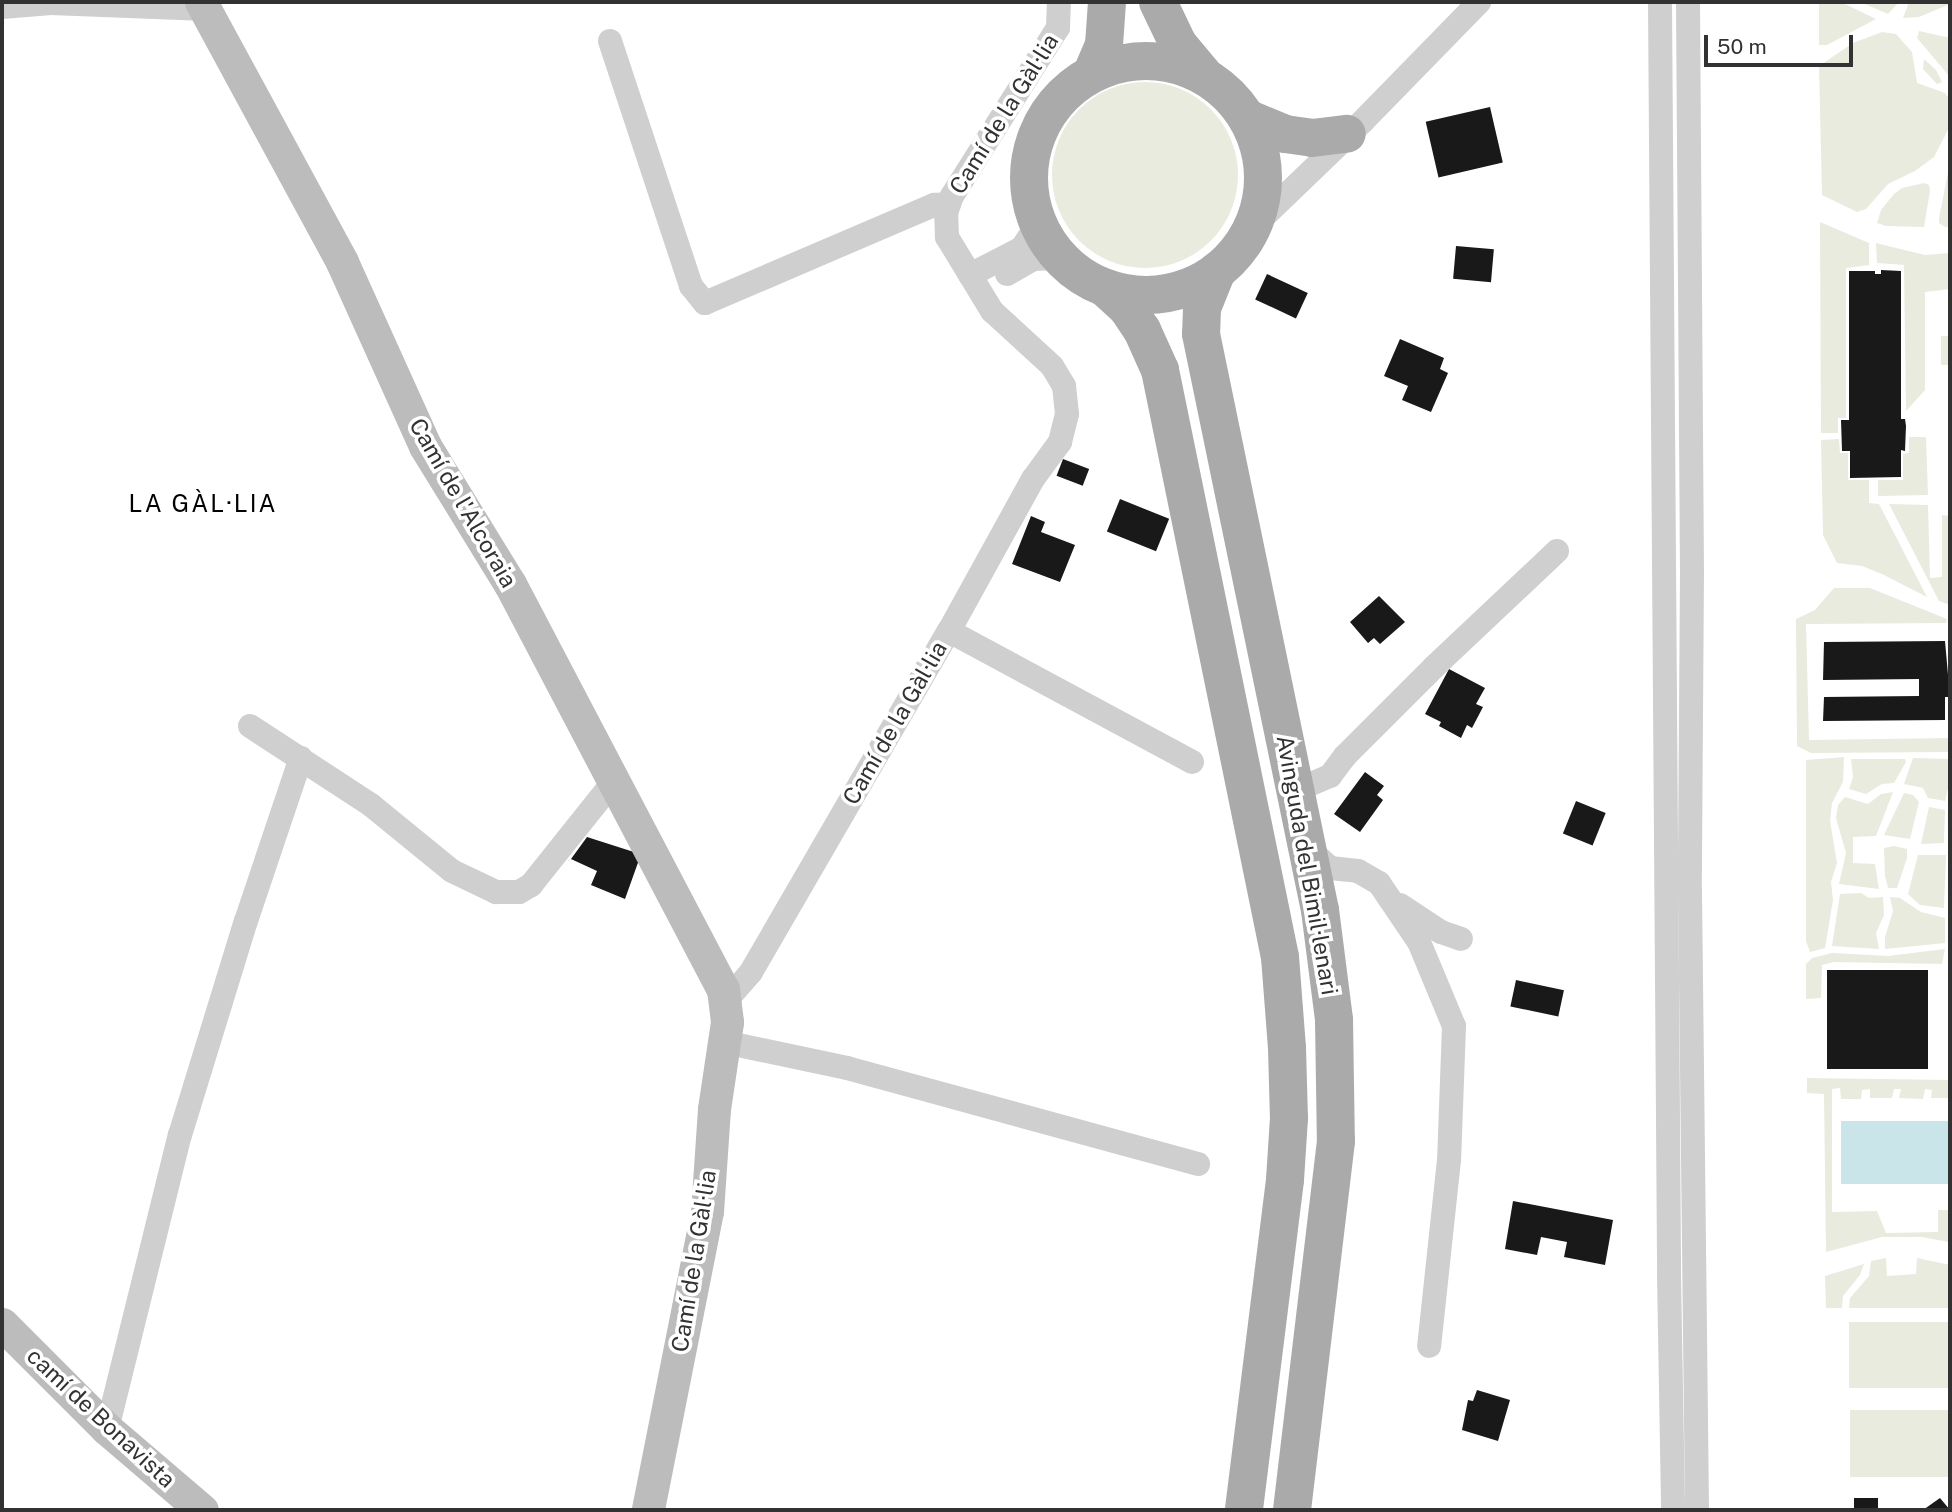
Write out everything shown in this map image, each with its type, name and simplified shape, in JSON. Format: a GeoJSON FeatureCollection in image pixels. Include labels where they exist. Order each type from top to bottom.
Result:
{"type":"FeatureCollection","features":[{"type":"Feature","properties":{"kind":"main road"},"geometry":{"type":"LineString","coordinates":[[1092,73],[1104,45],[1107,2]]}},
{"type":"Feature","properties":{"kind":"main road"},"geometry":{"type":"LineString","coordinates":[[1158,2],[1178,44],[1204,75],[1224,90],[1247,118],[1260,150],[1263,177],[1259,207],[1252,228],[1236,253],[1217,271],[1194,285],[1174,292],[1147,296],[1105,288],[1058,258],[1038,223],[1029,188],[1034,143],[1042,122],[1057,101],[1092,73],[1114,65],[1152,61],[1175,64],[1204,75]]}},
{"type":"Feature","properties":{"kind":"main road"},"geometry":{"type":"LineString","coordinates":[[1247,118],[1285,134],[1312,138],[1347,134]]}},
{"type":"Feature","properties":{"kind":"main road","name":"Avinguda del Bimil·lenari"},"geometry":{"type":"LineString","coordinates":[[1217,271],[1202,308],[1202,334],[1307,848],[1329,966],[1334,1020],[1336,1141],[1293,1510]]}},
{"type":"Feature","properties":{"kind":"main road","name":"Avinguda del Bimil·lenari"},"geometry":{"type":"LineString","coordinates":[[1105,288],[1127,309],[1142,330],[1160,370],[1280,957],[1288,1062],[1285,1180],[1244,1510]]}},
{"type":"Feature","properties":{"kind":"street","name":"Camí de la Gàl·lia"},"geometry":{"type":"LineString","coordinates":[[648,1510],[707,1211],[714,1109],[724,1042],[725,1002],[751,972],[949,631],[1033,479],[1060,442],[1068,414],[1064,386],[1052,366],[992,311],[974,282],[947,237],[946,213],[1058,28],[1059,2]]}},
{"type":"Feature","properties":{"kind":"street"},"geometry":{"type":"LineString","coordinates":[[1252,228],[1479,2]]}},
{"type":"Feature","properties":{"kind":"street"},"geometry":{"type":"LineString","coordinates":[[1661,2],[1673,1510]]}},
{"type":"Feature","properties":{"kind":"street"},"geometry":{"type":"LineString","coordinates":[[1688,2],[1692,558],[1690,892],[1697,1510]]}},
{"type":"Feature","properties":{"kind":"street"},"geometry":{"type":"LineString","coordinates":[[2,7],[51,3],[203,6]]}},
{"type":"Feature","properties":{"kind":"street","name":"Camí de l'Alcoraia"},"geometry":{"type":"LineString","coordinates":[[203,6],[342,262],[425,446],[510,584],[717,976],[725,1002]]}},
{"type":"Feature","properties":{"kind":"street"},"geometry":{"type":"LineString","coordinates":[[610,41],[691,286],[705,303],[934,205],[949,204]]}},
{"type":"Feature","properties":{"kind":"street"},"geometry":{"type":"LineString","coordinates":[[974,282],[1021,248],[1038,223]]}},
{"type":"Feature","properties":{"kind":"street"},"geometry":{"type":"LineString","coordinates":[[974,282],[1033,259],[1058,258]]}},
{"type":"Feature","properties":{"kind":"street"},"geometry":{"type":"LineString","coordinates":[[1293,778],[1311,784],[1330,776],[1374,726],[1558,551]]}},
{"type":"Feature","properties":{"kind":"street"},"geometry":{"type":"LineString","coordinates":[[949,631],[1192,762]]}},
{"type":"Feature","properties":{"kind":"street"},"geometry":{"type":"LineString","coordinates":[[250,726],[371,804],[452,871],[496,892],[519,892],[531,885],[614,781]]}},
{"type":"Feature","properties":{"kind":"street"},"geometry":{"type":"LineString","coordinates":[[107,1429],[180,1135],[246,921],[301,758]]}},
{"type":"Feature","properties":{"kind":"street"},"geometry":{"type":"LineString","coordinates":[[1307,848],[1331,868],[1358,871],[1379,883],[1419,942],[1454,1026],[1449,1160],[1429,1346]]}},
{"type":"Feature","properties":{"kind":"street"},"geometry":{"type":"LineString","coordinates":[[1391,899],[1441,932],[1461,939]]}},
{"type":"Feature","properties":{"kind":"street"},"geometry":{"type":"LineString","coordinates":[[724,1042],[847,1068],[1198,1164]]}},
{"type":"Feature","properties":{"kind":"street","name":"camí de Bonavista"},"geometry":{"type":"LineString","coordinates":[[2,1324],[107,1429],[202,1510]]}},
{"type":"Feature","properties":{"kind":"shaded area"},"geometry":{"type":"Polygon","coordinates":[[[1819,2],[1841,2],[1876,19],[1827,45],[1819,45],[1819,2]]]}},
{"type":"Feature","properties":{"kind":"shaded area"},"geometry":{"type":"Polygon","coordinates":[[[1860,2],[1899,2],[1888,14],[1860,2]]]}},
{"type":"Feature","properties":{"kind":"shaded area"},"geometry":{"type":"Polygon","coordinates":[[[1909,2],[1950,4],[1919,17],[1903,18],[1909,2]]]}},
{"type":"Feature","properties":{"kind":"shaded area"},"geometry":{"type":"Polygon","coordinates":[[[1919,31],[1950,38],[1950,77],[1917,38],[1919,31]]]}},
{"type":"Feature","properties":{"kind":"shaded area"},"geometry":{"type":"Polygon","coordinates":[[[1882,32],[1896,34],[1912,52],[1917,83],[1945,93],[1950,100],[1950,126],[1934,157],[1915,171],[1888,184],[1866,209],[1857,212],[1822,195],[1819,66],[1853,43],[1882,32]]]}},
{"type":"Feature","properties":{"kind":"shaded area"},"geometry":{"type":"Polygon","coordinates":[[[1924,59],[1936,70],[1942,82],[1937,84],[1923,69],[1924,59]]]}},
{"type":"Feature","properties":{"kind":"shaded area"},"geometry":{"type":"Polygon","coordinates":[[[1145,82],[1181,89],[1211,109],[1231,139],[1238,175],[1231,211],[1211,241],[1181,261],[1145,268],[1109,261],[1079,241],[1059,211],[1052,175],[1059,139],[1079,109],[1109,89],[1145,82]]]}},
{"type":"Feature","properties":{"kind":"shaded area"},"geometry":{"type":"Polygon","coordinates":[[[1950,163],[1950,227],[1945,227],[1939,223],[1939,218],[1950,163]]]}},
{"type":"Feature","properties":{"kind":"shaded area"},"geometry":{"type":"Polygon","coordinates":[[[1924,183],[1929,185],[1930,191],[1924,227],[1886,226],[1877,223],[1881,210],[1894,194],[1902,188],[1924,183]]]}},
{"type":"Feature","properties":{"kind":"shaded area"},"geometry":{"type":"Polygon","coordinates":[[[1820,222],[1869,243],[1869,265],[1846,268],[1846,418],[1838,418],[1838,433],[1821,433],[1820,222]]]}},
{"type":"Feature","properties":{"kind":"shaded area"},"geometry":{"type":"Polygon","coordinates":[[[1876,243],[1925,255],[1950,253],[1950,289],[1925,292],[1925,390],[1906,411],[1904,265],[1877,263],[1876,243]]]}},
{"type":"Feature","properties":{"kind":"shaded area"},"geometry":{"type":"Polygon","coordinates":[[[1941,336],[1950,336],[1950,365],[1941,365],[1941,336]]]}},
{"type":"Feature","properties":{"kind":"shaded area"},"geometry":{"type":"Polygon","coordinates":[[[1909,437],[1926,437],[1928,495],[1878,496],[1878,480],[1903,480],[1903,454],[1909,453],[1909,437]]]}},
{"type":"Feature","properties":{"kind":"shaded area"},"geometry":{"type":"Polygon","coordinates":[[[1839,439],[1840,453],[1848,453],[1848,480],[1869,480],[1869,503],[1879,504],[1927,597],[1862,566],[1837,563],[1823,535],[1821,440],[1839,439]]]}},
{"type":"Feature","properties":{"kind":"shaded area"},"geometry":{"type":"Polygon","coordinates":[[[1889,504],[1928,505],[1930,578],[1942,577],[1942,515],[1950,516],[1950,605],[1939,601],[1889,504]]]}},
{"type":"Feature","properties":{"kind":"shaded area"},"geometry":{"type":"Polygon","coordinates":[[[1834,588],[1870,588],[1947,619],[1946,623],[1806,624],[1809,740],[1950,738],[1950,752],[1811,753],[1797,746],[1796,619],[1815,610],[1834,588]]]}},
{"type":"Feature","properties":{"kind":"shaded area"},"geometry":{"type":"Polygon","coordinates":[[[1844,757],[1843,782],[1832,803],[1830,821],[1837,863],[1831,882],[1833,900],[1825,948],[1810,952],[1806,941],[1806,760],[1844,757]]]}},
{"type":"Feature","properties":{"kind":"shaded area"},"geometry":{"type":"Polygon","coordinates":[[[1913,758],[1950,759],[1950,780],[1945,801],[1928,798],[1923,788],[1904,784],[1913,758]]]}},
{"type":"Feature","properties":{"kind":"shaded area"},"geometry":{"type":"Polygon","coordinates":[[[1851,759],[1905,759],[1906,762],[1894,783],[1882,784],[1866,794],[1849,789],[1853,777],[1851,759]]]}},
{"type":"Feature","properties":{"kind":"shaded area"},"geometry":{"type":"Polygon","coordinates":[[[1893,792],[1876,836],[1853,837],[1853,863],[1875,864],[1879,889],[1839,884],[1846,853],[1836,818],[1838,805],[1845,797],[1868,804],[1881,794],[1893,792]]]}},
{"type":"Feature","properties":{"kind":"shaded area"},"geometry":{"type":"Polygon","coordinates":[[[1904,793],[1913,795],[1919,802],[1910,839],[1884,835],[1904,793]]]}},
{"type":"Feature","properties":{"kind":"shaded area"},"geometry":{"type":"Polygon","coordinates":[[[1929,807],[1945,810],[1944,843],[1921,844],[1929,807]]]}},
{"type":"Feature","properties":{"kind":"shaded area"},"geometry":{"type":"Polygon","coordinates":[[[1894,846],[1907,849],[1907,858],[1897,888],[1888,888],[1884,848],[1894,846]]]}},
{"type":"Feature","properties":{"kind":"shaded area"},"geometry":{"type":"Polygon","coordinates":[[[1918,855],[1946,855],[1944,908],[1920,905],[1908,894],[1918,855]]]}},
{"type":"Feature","properties":{"kind":"shaded area"},"geometry":{"type":"Polygon","coordinates":[[[1861,893],[1869,898],[1883,897],[1884,915],[1876,933],[1879,949],[1832,946],[1840,894],[1861,893]]]}},
{"type":"Feature","properties":{"kind":"shaded area"},"geometry":{"type":"Polygon","coordinates":[[[1890,897],[1900,898],[1921,912],[1945,918],[1945,943],[1885,949],[1885,937],[1893,911],[1890,897]]]}},
{"type":"Feature","properties":{"kind":"shaded area"},"geometry":{"type":"Polygon","coordinates":[[[1945,949],[1942,964],[1834,962],[1822,965],[1821,998],[1806,999],[1806,964],[1812,958],[1832,953],[1888,956],[1945,949]]]}},
{"type":"Feature","properties":{"kind":"shaded area"},"geometry":{"type":"Polygon","coordinates":[[[1807,1078],[1950,1080],[1950,1098],[1931,1098],[1932,1090],[1925,1089],[1923,1099],[1899,1098],[1901,1089],[1894,1089],[1892,1098],[1870,1098],[1870,1089],[1862,1090],[1861,1099],[1841,1099],[1840,1088],[1832,1089],[1832,1212],[1877,1211],[1886,1233],[1938,1232],[1938,1210],[1950,1210],[1948,1242],[1922,1237],[1882,1237],[1826,1252],[1824,1094],[1807,1093],[1807,1078]]]}},
{"type":"Feature","properties":{"kind":"shaded area"},"geometry":{"type":"Polygon","coordinates":[[[1886,1258],[1887,1276],[1916,1274],[1917,1258],[1950,1265],[1950,1308],[1849,1308],[1850,1298],[1869,1276],[1871,1261],[1886,1258]]]}},
{"type":"Feature","properties":{"kind":"shaded area"},"geometry":{"type":"Polygon","coordinates":[[[1864,1264],[1860,1275],[1843,1296],[1842,1308],[1826,1308],[1825,1276],[1864,1264]]]}},
{"type":"Feature","properties":{"kind":"shaded area"},"geometry":{"type":"Polygon","coordinates":[[[1849,1322],[1950,1322],[1950,1388],[1849,1388],[1849,1322]]]}},
{"type":"Feature","properties":{"kind":"shaded area"},"geometry":{"type":"Polygon","coordinates":[[[1850,1410],[1950,1410],[1950,1477],[1850,1477],[1850,1410]]]}},
{"type":"Feature","properties":{"kind":"water"},"geometry":{"type":"Polygon","coordinates":[[[1841,1121],[1950,1121],[1950,1184],[1841,1184],[1841,1121]]]}},
{"type":"Feature","properties":{"kind":"building"},"geometry":{"type":"Polygon","coordinates":[[[1490,107],[1503,163],[1439,177],[1426,122],[1490,107]]]}},
{"type":"Feature","properties":{"kind":"building"},"geometry":{"type":"Polygon","coordinates":[[[1456,246],[1494,249],[1491,282],[1453,279],[1456,246]]]}},
{"type":"Feature","properties":{"kind":"building"},"geometry":{"type":"Polygon","coordinates":[[[1881,270],[1901,271],[1901,419],[1905,419],[1906,426],[1905,451],[1901,450],[1901,477],[1850,478],[1850,451],[1842,451],[1841,420],[1849,420],[1849,271],[1875,271],[1875,274],[1881,274],[1881,270]]]}},
{"type":"Feature","properties":{"kind":"building"},"geometry":{"type":"Polygon","coordinates":[[[1267,274],[1308,293],[1296,318],[1255,299],[1267,274]]]}},
{"type":"Feature","properties":{"kind":"building"},"geometry":{"type":"Polygon","coordinates":[[[1400,339],[1444,358],[1440,369],[1448,373],[1431,412],[1402,400],[1408,386],[1384,376],[1400,339]]]}},
{"type":"Feature","properties":{"kind":"building"},"geometry":{"type":"Polygon","coordinates":[[[1063,459],[1089,469],[1083,486],[1057,476],[1063,459]]]}},
{"type":"Feature","properties":{"kind":"building"},"geometry":{"type":"Polygon","coordinates":[[[1120,499],[1169,519],[1156,551],[1107,531],[1120,499]]]}},
{"type":"Feature","properties":{"kind":"building"},"geometry":{"type":"Polygon","coordinates":[[[1031,516],[1045,522],[1041,532],[1075,545],[1060,582],[1012,564],[1031,516]]]}},
{"type":"Feature","properties":{"kind":"building"},"geometry":{"type":"Polygon","coordinates":[[[1379,596],[1405,622],[1380,644],[1374,638],[1368,643],[1350,622],[1379,596]]]}},
{"type":"Feature","properties":{"kind":"building"},"geometry":{"type":"Polygon","coordinates":[[[1945,641],[1950,697],[1945,697],[1945,720],[1823,721],[1824,697],[1919,696],[1919,679],[1823,680],[1824,642],[1945,641]]]}},
{"type":"Feature","properties":{"kind":"building"},"geometry":{"type":"Polygon","coordinates":[[[1449,669],[1485,688],[1476,704],[1483,707],[1472,728],[1467,725],[1461,738],[1439,726],[1441,722],[1425,714],[1449,669]]]}},
{"type":"Feature","properties":{"kind":"building"},"geometry":{"type":"Polygon","coordinates":[[[1365,772],[1384,786],[1377,795],[1383,800],[1360,832],[1334,814],[1365,772]]]}},
{"type":"Feature","properties":{"kind":"building"},"geometry":{"type":"Polygon","coordinates":[[[1576,801],[1606,813],[1593,845],[1563,833],[1576,801]]]}},
{"type":"Feature","properties":{"kind":"building"},"geometry":{"type":"Polygon","coordinates":[[[587,837],[637,853],[640,857],[625,899],[591,885],[597,871],[571,859],[587,837]]]}},
{"type":"Feature","properties":{"kind":"building"},"geometry":{"type":"Polygon","coordinates":[[[1827,970],[1928,970],[1928,1069],[1827,1069],[1827,970]]]}},
{"type":"Feature","properties":{"kind":"building"},"geometry":{"type":"Polygon","coordinates":[[[1516,980],[1564,990],[1558,1017],[1510,1006],[1516,980]]]}},
{"type":"Feature","properties":{"kind":"building"},"geometry":{"type":"Polygon","coordinates":[[[1513,1201],[1613,1220],[1605,1265],[1564,1257],[1567,1242],[1541,1237],[1537,1255],[1505,1249],[1513,1201]]]}},
{"type":"Feature","properties":{"kind":"building"},"geometry":{"type":"Polygon","coordinates":[[[1477,1390],[1510,1400],[1498,1441],[1462,1430],[1468,1400],[1473,1401],[1477,1390]]]}},
{"type":"Feature","properties":{"kind":"building"},"geometry":{"type":"Polygon","coordinates":[[[1854,1498],[1878,1498],[1878,1510],[1854,1510],[1854,1498]]]}},
{"type":"Feature","properties":{"kind":"building"},"geometry":{"type":"Polygon","coordinates":[[[1940,1498],[1950,1510],[1923,1510],[1940,1498]]]}},
{"type":"Feature","properties":{"kind":"district","name":"LA GÀL·LIA"},"geometry":{"type":"Point","coordinates":[203,504]}}]}
